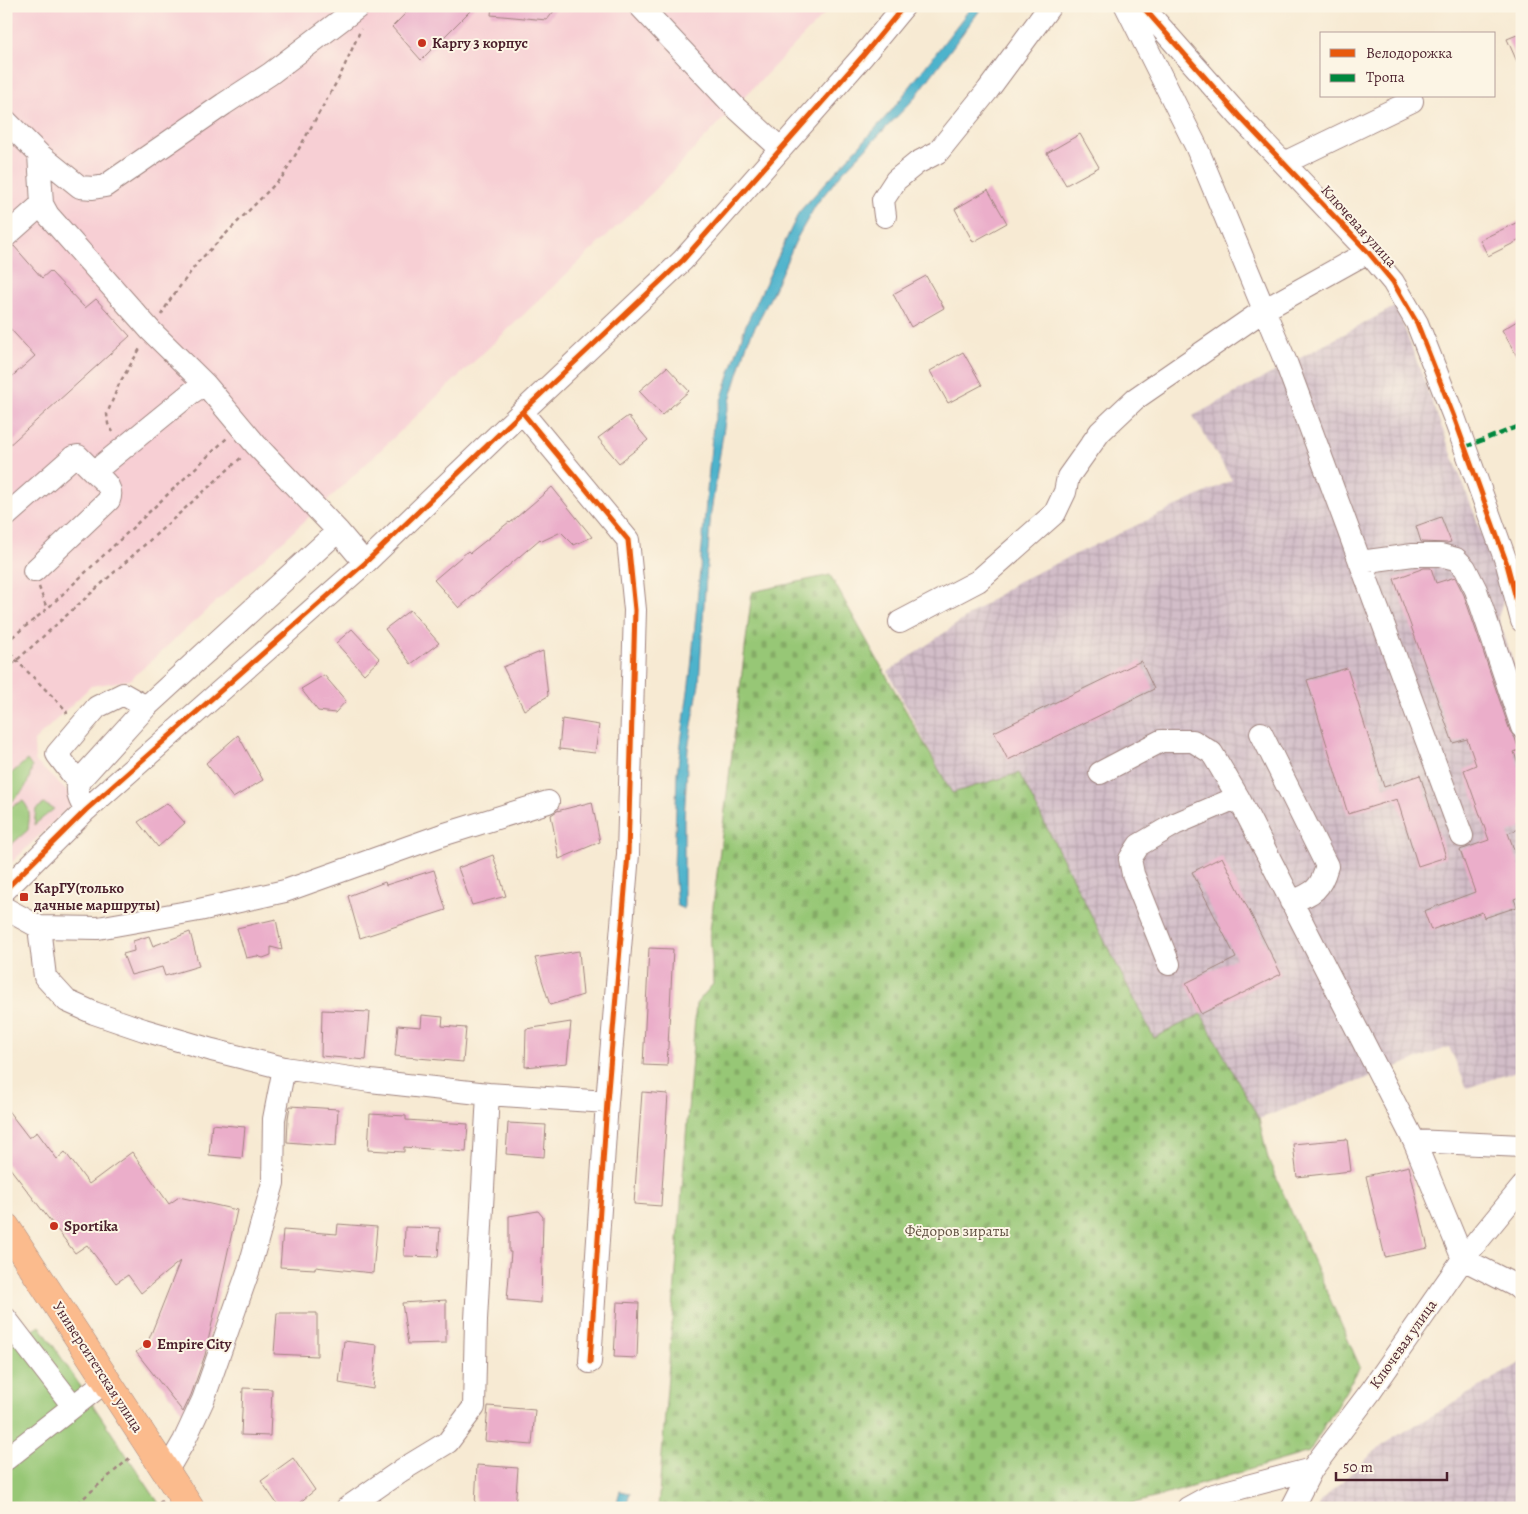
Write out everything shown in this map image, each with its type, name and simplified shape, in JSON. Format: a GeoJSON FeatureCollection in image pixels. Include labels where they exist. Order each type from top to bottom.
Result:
{"type":"FeatureCollection","features":[{"type":"Feature","properties":{"kind":"main road","name":"Университетская улица"},"geometry":{"type":"LineString","coordinates":[[6,1227],[166,1472],[178,1506]]}},
{"type":"Feature","properties":{"kind":"street"},"geometry":{"type":"LineString","coordinates":[[640,6],[735,107],[781,148]]}},
{"type":"Feature","properties":{"kind":"street"},"geometry":{"type":"LineString","coordinates":[[6,889],[86,810],[365,563],[683,260],[862,57],[904,6]]}},
{"type":"Feature","properties":{"kind":"street"},"geometry":{"type":"LineString","coordinates":[[886,216],[883,200],[888,190],[896,180],[917,163],[945,158],[988,90],[1050,6]]}},
{"type":"Feature","properties":{"kind":"street"},"geometry":{"type":"LineString","coordinates":[[1126,6],[1196,146],[1287,365],[1462,836]]}},
{"type":"Feature","properties":{"kind":"street","name":"Ключевая улица"},"geometry":{"type":"LineString","coordinates":[[1142,6],[1239,116],[1368,252],[1393,282],[1418,323],[1466,447],[1508,564],[1522,621]]}},
{"type":"Feature","properties":{"kind":"street"},"geometry":{"type":"LineString","coordinates":[[6,121],[39,154],[80,188],[105,186],[270,74],[359,10]]}},
{"type":"Feature","properties":{"kind":"street"},"geometry":{"type":"LineString","coordinates":[[1284,163],[1412,102]]}},
{"type":"Feature","properties":{"kind":"street"},"geometry":{"type":"LineString","coordinates":[[39,154],[42,204],[48,216],[151,331],[205,384],[239,427],[338,531],[365,563]]}},
{"type":"Feature","properties":{"kind":"street"},"geometry":{"type":"LineString","coordinates":[[6,236],[42,204]]}},
{"type":"Feature","properties":{"kind":"street"},"geometry":{"type":"LineString","coordinates":[[900,622],[978,581],[1056,513],[1065,492],[1068,477],[1100,432],[1135,400],[1264,310],[1368,252]]}},
{"type":"Feature","properties":{"kind":"street"},"geometry":{"type":"LineString","coordinates":[[94,472],[191,393],[205,384]]}},
{"type":"Feature","properties":{"kind":"street"},"geometry":{"type":"LineString","coordinates":[[522,412],[628,540],[635,610],[629,835],[607,1102],[590,1362]]}},
{"type":"Feature","properties":{"kind":"street"},"geometry":{"type":"LineString","coordinates":[[6,516],[73,457],[78,456],[82,459],[110,488],[109,500],[34,571]]}},
{"type":"Feature","properties":{"kind":"street"},"geometry":{"type":"LineString","coordinates":[[86,810],[79,801],[78,782],[146,707],[338,531]]}},
{"type":"Feature","properties":{"kind":"street"},"geometry":{"type":"LineString","coordinates":[[1360,562],[1413,555],[1440,556],[1456,559],[1465,568],[1476,590],[1522,727]]}},
{"type":"Feature","properties":{"kind":"street"},"geometry":{"type":"LineString","coordinates":[[78,782],[56,754],[97,707],[123,694],[146,707]]}},
{"type":"Feature","properties":{"kind":"street"},"geometry":{"type":"LineString","coordinates":[[1261,733],[1328,866],[1323,882],[1313,893],[1291,902]]}},
{"type":"Feature","properties":{"kind":"street"},"geometry":{"type":"LineString","coordinates":[[1100,773],[1161,741],[1193,741],[1212,753],[1238,797],[1414,1141],[1463,1259],[1516,1286],[1522,1291]]}},
{"type":"Feature","properties":{"kind":"street"},"geometry":{"type":"LineString","coordinates":[[1169,964],[1133,874],[1130,859],[1139,845],[1175,824],[1238,797]]}},
{"type":"Feature","properties":{"kind":"street"},"geometry":{"type":"LineString","coordinates":[[6,909],[39,927],[98,928],[199,910],[285,891],[442,835],[548,802]]}},
{"type":"Feature","properties":{"kind":"street"},"geometry":{"type":"LineString","coordinates":[[39,927],[45,977],[67,1001],[94,1013],[161,1035],[284,1068],[488,1094],[607,1102]]}},
{"type":"Feature","properties":{"kind":"street"},"geometry":{"type":"LineString","coordinates":[[166,1472],[184,1441],[203,1400],[249,1269],[272,1184],[274,1119],[284,1068]]}},
{"type":"Feature","properties":{"kind":"street"},"geometry":{"type":"LineString","coordinates":[[347,1508],[376,1500],[402,1470],[448,1442],[474,1407],[476,1320],[488,1094]]}},
{"type":"Feature","properties":{"kind":"street"},"geometry":{"type":"LineString","coordinates":[[1414,1141],[1522,1146]]}},
{"type":"Feature","properties":{"kind":"street","name":"Ключевая улица"},"geometry":{"type":"LineString","coordinates":[[1292,1508],[1312,1469],[1371,1391],[1463,1259],[1522,1187]]}},
{"type":"Feature","properties":{"kind":"street"},"geometry":{"type":"LineString","coordinates":[[6,1319],[73,1406]]}},
{"type":"Feature","properties":{"kind":"street"},"geometry":{"type":"LineString","coordinates":[[6,1459],[106,1381]]}},
{"type":"Feature","properties":{"kind":"street"},"geometry":{"type":"LineString","coordinates":[[1188,1508],[1210,1496],[1312,1469]]}},
{"type":"Feature","properties":{"kind":"path"},"geometry":{"type":"LineString","coordinates":[[127,445],[115,435],[108,424],[107,414],[119,384],[170,300],[198,262],[284,176],[340,76],[359,10]]}},
{"type":"Feature","properties":{"kind":"path"},"geometry":{"type":"LineString","coordinates":[[6,642],[47,609],[239,427]]}},
{"type":"Feature","properties":{"kind":"path"},"geometry":{"type":"LineString","coordinates":[[6,670],[256,445]]}},
{"type":"Feature","properties":{"kind":"path"},"geometry":{"type":"LineString","coordinates":[[34,571],[47,609]]}},
{"type":"Feature","properties":{"kind":"path"},"geometry":{"type":"LineString","coordinates":[[6,648],[66,710],[71,737]]}},
{"type":"Feature","properties":{"kind":"path"},"geometry":{"type":"LineString","coordinates":[[72,1508],[134,1454]]}},
{"type":"Feature","properties":{"kind":"path"},"geometry":{"type":"LineString","coordinates":[[153,1508],[163,1499],[178,1506]]}},
{"type":"Feature","properties":{"kind":"shaded area"},"geometry":{"type":"Polygon","coordinates":[[[6,6],[832,6],[653,192],[330,498],[130,680],[91,686],[34,741],[35,761],[73,797],[70,806],[6,868],[6,6]]]}},
{"type":"Feature","properties":{"kind":"shaded area"},"geometry":{"type":"Polygon","coordinates":[[[1396,306],[1505,595],[1498,617],[1522,689],[1522,1069],[1467,1088],[1449,1047],[1259,1119],[1201,1014],[1154,1038],[1019,773],[952,794],[888,672],[1017,582],[1232,480],[1193,416],[1396,306]]]}},
{"type":"Feature","properties":{"kind":"shaded area"},"geometry":{"type":"Polygon","coordinates":[[[1522,1362],[1522,1508],[1319,1508],[1320,1501],[1382,1445],[1522,1362]]]}},
{"type":"Feature","properties":{"kind":"green space","name":"Фёдоров зираты"},"geometry":{"type":"Polygon","coordinates":[[[830,575],[952,793],[1019,773],[1154,1038],[1201,1014],[1259,1119],[1268,1159],[1360,1367],[1309,1452],[1115,1508],[658,1508],[696,1004],[713,984],[710,930],[752,592],[830,575]]]}},
{"type":"Feature","properties":{"kind":"green space"},"geometry":{"type":"Polygon","coordinates":[[[27,760],[32,767],[26,786],[6,807],[6,778],[27,760]]]}},
{"type":"Feature","properties":{"kind":"green space"},"geometry":{"type":"Polygon","coordinates":[[[23,801],[29,811],[28,830],[6,849],[6,811],[8,808],[23,801]]]}},
{"type":"Feature","properties":{"kind":"green space"},"geometry":{"type":"Polygon","coordinates":[[[44,804],[54,809],[34,825],[36,809],[44,804]]]}},
{"type":"Feature","properties":{"kind":"green space"},"geometry":{"type":"Polygon","coordinates":[[[40,1326],[162,1508],[6,1508],[6,1348],[40,1326]]]}},
{"type":"Feature","properties":{"kind":"water"},"geometry":{"type":"Polygon","coordinates":[[[972,6],[983,6],[913,100],[843,172],[817,203],[797,238],[748,341],[726,414],[711,512],[699,684],[688,749],[684,820],[684,909],[677,906],[674,869],[677,773],[691,669],[713,425],[745,327],[799,212],[892,110],[972,6]]]}},
{"type":"Feature","properties":{"kind":"water"},"geometry":{"type":"Polygon","coordinates":[[[620,1491],[630,1493],[626,1508],[616,1508],[620,1491]]]}},
{"type":"Feature","properties":{"kind":"building","name":"Каргу 3 корпус"},"geometry":{"type":"Polygon","coordinates":[[[413,6],[475,6],[421,60],[392,27],[413,6]]]}},
{"type":"Feature","properties":{"kind":"building","name":"Каргу 3 корпус"},"geometry":{"type":"Polygon","coordinates":[[[492,6],[558,6],[547,20],[491,15],[492,6]]]}},
{"type":"Feature","properties":{"kind":"building"},"geometry":{"type":"Polygon","coordinates":[[[1522,33],[1522,73],[1507,39],[1522,33]]]}},
{"type":"Feature","properties":{"kind":"building"},"geometry":{"type":"Polygon","coordinates":[[[1080,134],[1099,167],[1066,185],[1047,153],[1080,134]]]}},
{"type":"Feature","properties":{"kind":"building"},"geometry":{"type":"Polygon","coordinates":[[[988,190],[1007,223],[973,242],[955,209],[988,190]]]}},
{"type":"Feature","properties":{"kind":"building"},"geometry":{"type":"Polygon","coordinates":[[[1522,220],[1522,239],[1488,256],[1480,240],[1522,220]]]}},
{"type":"Feature","properties":{"kind":"building"},"geometry":{"type":"Polygon","coordinates":[[[14,246],[42,278],[50,271],[85,308],[96,299],[130,336],[6,448],[6,382],[35,356],[6,324],[6,249],[14,246]]]}},
{"type":"Feature","properties":{"kind":"building"},"geometry":{"type":"Polygon","coordinates":[[[926,276],[944,308],[911,327],[893,294],[926,276]]]}},
{"type":"Feature","properties":{"kind":"building"},"geometry":{"type":"Polygon","coordinates":[[[1522,318],[1522,365],[1502,330],[1522,318]]]}},
{"type":"Feature","properties":{"kind":"building"},"geometry":{"type":"Polygon","coordinates":[[[963,352],[982,385],[948,403],[930,371],[963,352]]]}},
{"type":"Feature","properties":{"kind":"building"},"geometry":{"type":"Polygon","coordinates":[[[667,367],[689,391],[662,415],[639,391],[667,367]]]}},
{"type":"Feature","properties":{"kind":"building"},"geometry":{"type":"Polygon","coordinates":[[[628,416],[648,440],[619,463],[598,438],[628,416]]]}},
{"type":"Feature","properties":{"kind":"building"},"geometry":{"type":"Polygon","coordinates":[[[552,487],[592,537],[574,545],[561,532],[542,541],[540,539],[459,608],[434,580],[468,551],[470,553],[510,523],[552,487]]]}},
{"type":"Feature","properties":{"kind":"building"},"geometry":{"type":"Polygon","coordinates":[[[1441,517],[1451,542],[1421,542],[1416,526],[1441,517]]]}},
{"type":"Feature","properties":{"kind":"building"},"geometry":{"type":"Polygon","coordinates":[[[1424,568],[1431,568],[1436,583],[1455,577],[1464,595],[1510,731],[1515,738],[1519,750],[1514,752],[1522,775],[1522,828],[1508,833],[1522,872],[1522,896],[1514,899],[1517,907],[1484,918],[1482,912],[1431,930],[1424,911],[1475,892],[1460,850],[1489,840],[1464,770],[1476,765],[1467,739],[1453,743],[1394,579],[1424,568]]]}},
{"type":"Feature","properties":{"kind":"building"},"geometry":{"type":"Polygon","coordinates":[[[410,610],[439,643],[411,664],[385,629],[410,610]]]}},
{"type":"Feature","properties":{"kind":"building"},"geometry":{"type":"Polygon","coordinates":[[[352,629],[380,659],[364,674],[336,643],[352,629]]]}},
{"type":"Feature","properties":{"kind":"building"},"geometry":{"type":"Polygon","coordinates":[[[543,651],[548,696],[524,710],[503,667],[543,651]]]}},
{"type":"Feature","properties":{"kind":"building"},"geometry":{"type":"Polygon","coordinates":[[[1141,661],[1154,689],[1008,760],[994,732],[1141,661]]]}},
{"type":"Feature","properties":{"kind":"building"},"geometry":{"type":"Polygon","coordinates":[[[1347,668],[1384,787],[1420,775],[1446,857],[1418,866],[1397,799],[1348,814],[1307,680],[1347,668]]]}},
{"type":"Feature","properties":{"kind":"building"},"geometry":{"type":"Polygon","coordinates":[[[324,675],[346,701],[335,713],[318,711],[301,689],[324,675]]]}},
{"type":"Feature","properties":{"kind":"building"},"geometry":{"type":"Polygon","coordinates":[[[562,719],[599,725],[595,753],[559,749],[562,719]]]}},
{"type":"Feature","properties":{"kind":"building"},"geometry":{"type":"Polygon","coordinates":[[[238,735],[263,780],[233,798],[206,763],[238,735]]]}},
{"type":"Feature","properties":{"kind":"building"},"geometry":{"type":"Polygon","coordinates":[[[592,802],[600,842],[559,859],[551,815],[557,811],[592,802]]]}},
{"type":"Feature","properties":{"kind":"building"},"geometry":{"type":"Polygon","coordinates":[[[167,803],[185,823],[158,847],[138,822],[167,803]]]}},
{"type":"Feature","properties":{"kind":"building"},"geometry":{"type":"Polygon","coordinates":[[[493,855],[506,896],[472,905],[458,868],[493,855]]]}},
{"type":"Feature","properties":{"kind":"building"},"geometry":{"type":"Polygon","coordinates":[[[1222,857],[1281,974],[1201,1014],[1186,983],[1236,958],[1192,872],[1222,857]]]}},
{"type":"Feature","properties":{"kind":"building"},"geometry":{"type":"Polygon","coordinates":[[[434,870],[446,910],[360,938],[348,896],[385,882],[386,885],[434,870]]]}},
{"type":"Feature","properties":{"kind":"building"},"geometry":{"type":"Polygon","coordinates":[[[276,919],[282,950],[271,947],[271,955],[263,958],[257,956],[246,958],[237,928],[276,919]]]}},
{"type":"Feature","properties":{"kind":"building"},"geometry":{"type":"Polygon","coordinates":[[[190,932],[199,966],[165,976],[162,967],[131,975],[123,954],[134,951],[133,941],[149,936],[153,946],[190,932]]]}},
{"type":"Feature","properties":{"kind":"building"},"geometry":{"type":"Polygon","coordinates":[[[649,948],[673,949],[667,1066],[643,1065],[649,948]]]}},
{"type":"Feature","properties":{"kind":"building"},"geometry":{"type":"Polygon","coordinates":[[[579,951],[583,995],[550,1005],[535,958],[579,951]]]}},
{"type":"Feature","properties":{"kind":"building"},"geometry":{"type":"Polygon","coordinates":[[[322,1010],[370,1012],[366,1060],[321,1056],[322,1010]]]}},
{"type":"Feature","properties":{"kind":"building"},"geometry":{"type":"Polygon","coordinates":[[[422,1015],[443,1017],[442,1026],[466,1028],[463,1062],[395,1056],[398,1025],[421,1027],[422,1015]]]}},
{"type":"Feature","properties":{"kind":"building"},"geometry":{"type":"Polygon","coordinates":[[[571,1022],[567,1063],[525,1067],[526,1029],[571,1022]]]}},
{"type":"Feature","properties":{"kind":"building"},"geometry":{"type":"Polygon","coordinates":[[[642,1092],[668,1094],[661,1206],[634,1204],[642,1092]]]}},
{"type":"Feature","properties":{"kind":"building"},"geometry":{"type":"Polygon","coordinates":[[[290,1106],[338,1109],[336,1146],[287,1142],[290,1106]]]}},
{"type":"Feature","properties":{"kind":"building"},"geometry":{"type":"Polygon","coordinates":[[[6,1108],[29,1138],[37,1132],[57,1159],[65,1152],[89,1184],[132,1152],[169,1204],[179,1197],[237,1210],[205,1355],[183,1412],[136,1352],[147,1344],[180,1261],[141,1293],[128,1275],[116,1283],[87,1245],[75,1253],[6,1163],[6,1108]]]}},
{"type":"Feature","properties":{"kind":"building"},"geometry":{"type":"Polygon","coordinates":[[[370,1114],[406,1116],[406,1120],[468,1124],[466,1152],[404,1147],[404,1152],[368,1150],[370,1114]]]}},
{"type":"Feature","properties":{"kind":"building"},"geometry":{"type":"Polygon","coordinates":[[[508,1123],[546,1125],[544,1157],[506,1154],[508,1123]]]}},
{"type":"Feature","properties":{"kind":"building"},"geometry":{"type":"Polygon","coordinates":[[[212,1124],[245,1127],[242,1158],[209,1155],[212,1124]]]}},
{"type":"Feature","properties":{"kind":"building"},"geometry":{"type":"Polygon","coordinates":[[[1347,1139],[1351,1171],[1297,1177],[1293,1144],[1347,1139]]]}},
{"type":"Feature","properties":{"kind":"building"},"geometry":{"type":"Polygon","coordinates":[[[1409,1166],[1428,1248],[1385,1257],[1366,1176],[1409,1166]]]}},
{"type":"Feature","properties":{"kind":"building"},"geometry":{"type":"Polygon","coordinates":[[[538,1211],[543,1217],[541,1303],[507,1300],[511,1252],[509,1252],[509,1216],[538,1211]]]}},
{"type":"Feature","properties":{"kind":"building"},"geometry":{"type":"Polygon","coordinates":[[[338,1224],[377,1227],[373,1273],[315,1267],[315,1269],[280,1267],[283,1230],[337,1234],[338,1224]]]}},
{"type":"Feature","properties":{"kind":"building"},"geometry":{"type":"Polygon","coordinates":[[[405,1227],[440,1228],[438,1257],[404,1256],[405,1227]]]}},
{"type":"Feature","properties":{"kind":"building"},"geometry":{"type":"Polygon","coordinates":[[[446,1300],[446,1343],[408,1344],[402,1303],[446,1300]]]}},
{"type":"Feature","properties":{"kind":"building"},"geometry":{"type":"Polygon","coordinates":[[[617,1302],[639,1303],[637,1358],[614,1357],[617,1302]]]}},
{"type":"Feature","properties":{"kind":"building"},"geometry":{"type":"Polygon","coordinates":[[[277,1313],[317,1313],[317,1356],[274,1354],[277,1313]]]}},
{"type":"Feature","properties":{"kind":"building"},"geometry":{"type":"Polygon","coordinates":[[[344,1341],[377,1345],[373,1389],[339,1383],[344,1341]]]}},
{"type":"Feature","properties":{"kind":"building"},"geometry":{"type":"Polygon","coordinates":[[[243,1388],[272,1389],[270,1436],[241,1435],[243,1388]]]}},
{"type":"Feature","properties":{"kind":"building"},"geometry":{"type":"Polygon","coordinates":[[[488,1406],[535,1410],[532,1445],[485,1441],[488,1406]]]}},
{"type":"Feature","properties":{"kind":"building"},"geometry":{"type":"Polygon","coordinates":[[[293,1458],[315,1490],[293,1508],[280,1508],[261,1481],[293,1458]]]}},
{"type":"Feature","properties":{"kind":"building"},"geometry":{"type":"Polygon","coordinates":[[[477,1465],[518,1468],[515,1508],[475,1506],[477,1465]]]}},
{"type":"Feature","properties":{"kind":"marked path"},"geometry":{"type":"LineString","coordinates":[[1465,447],[1522,425]]}},
{"type":"Feature","properties":{"kind":"cycle path"},"geometry":{"type":"LineString","coordinates":[[6,889],[86,810],[365,563],[683,260],[862,57],[904,6]]}},
{"type":"Feature","properties":{"kind":"cycle path"},"geometry":{"type":"LineString","coordinates":[[1142,6],[1239,116],[1368,252],[1393,282],[1417,323],[1454,417],[1507,564],[1522,621]]}},
{"type":"Feature","properties":{"kind":"cycle path"},"geometry":{"type":"LineString","coordinates":[[522,412],[628,540],[635,610],[628,854],[607,1102],[590,1362]]}},
{"type":"Feature","properties":{"kind":"place","name":"Каргу 3 корпус"},"geometry":{"type":"Point","coordinates":[422,43]}},
{"type":"Feature","properties":{"kind":"place","name":"КарГУ(только дачные маршруты)"},"geometry":{"type":"Point","coordinates":[24,897]}},
{"type":"Feature","properties":{"kind":"place","name":"Sportika"},"geometry":{"type":"Point","coordinates":[54,1226]}},
{"type":"Feature","properties":{"kind":"place","name":"Empire City"},"geometry":{"type":"Point","coordinates":[147,1344]}}]}
